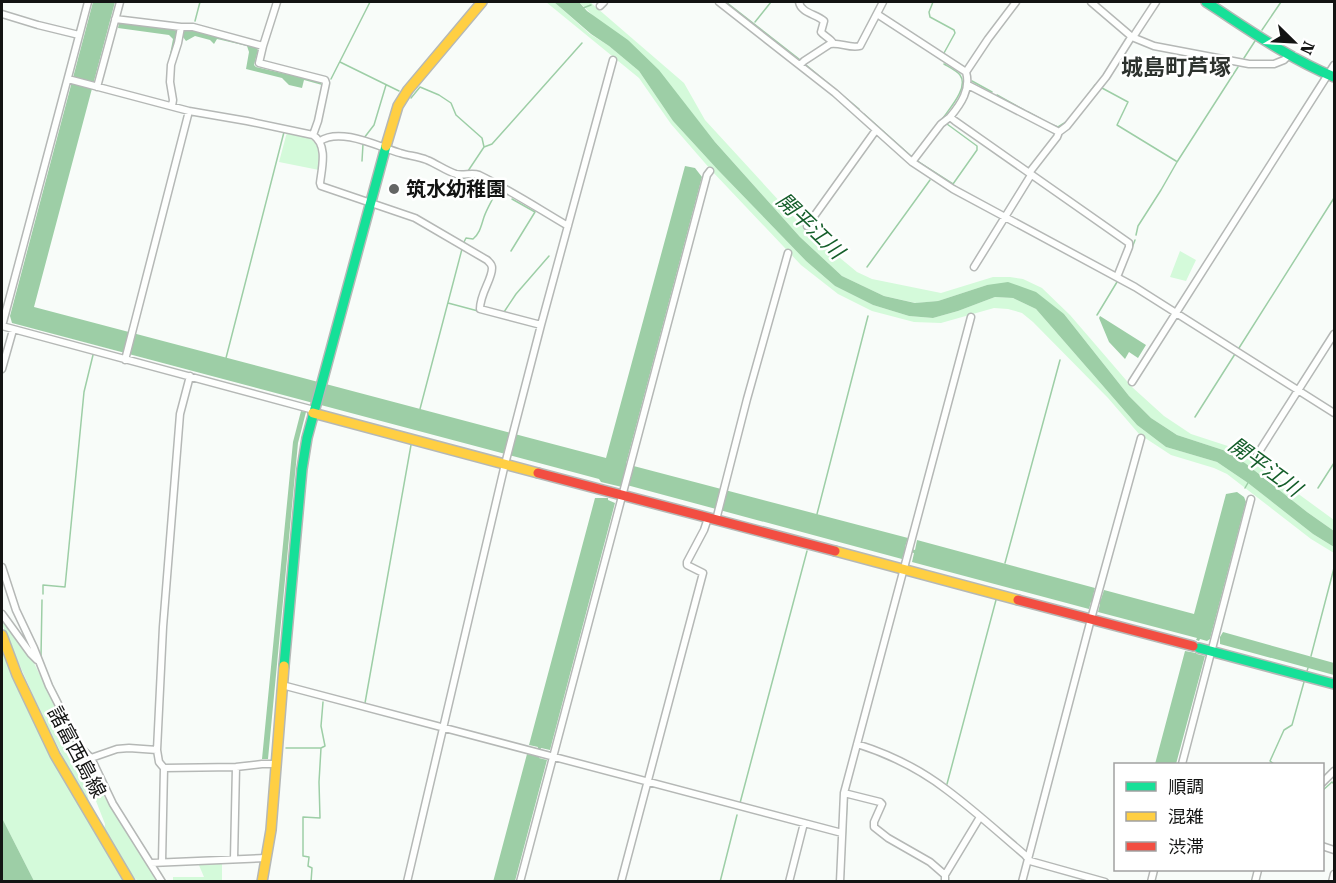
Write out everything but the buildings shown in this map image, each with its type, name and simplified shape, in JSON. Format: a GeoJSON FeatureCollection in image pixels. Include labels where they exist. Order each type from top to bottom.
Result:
{"type":"FeatureCollection","features":[{"type":"Feature","properties":{"kind":"street"},"geometry":{"type":"LineString","coordinates":[[88,2],[2,326],[126,357],[310,409],[624,491],[714,517],[906,565],[1091,619],[1335,684]]}},
{"type":"Feature","properties":{"kind":"street"},"geometry":{"type":"LineString","coordinates":[[97,87],[120,2]]}},
{"type":"Feature","properties":{"kind":"street"},"geometry":{"type":"LineString","coordinates":[[278,2],[259,62],[326,81],[313,135]]}},
{"type":"Feature","properties":{"kind":"street"},"geometry":{"type":"LineString","coordinates":[[265,879],[302,468],[314,409],[398,106],[408,90],[482,2]]}},
{"type":"Feature","properties":{"kind":"street"},"geometry":{"type":"LineString","coordinates":[[719,2],[835,93],[912,162],[954,189],[1136,287],[1335,413]]}},
{"type":"Feature","properties":{"kind":"street"},"geometry":{"type":"LineString","coordinates":[[800,2],[802,9],[824,21],[821,32],[833,43]]}},
{"type":"Feature","properties":{"kind":"street"},"geometry":{"type":"LineString","coordinates":[[800,65],[833,43],[857,48],[860,46],[883,2]]}},
{"type":"Feature","properties":{"kind":"street"},"geometry":{"type":"LineString","coordinates":[[912,162],[960,103],[968,85],[966,72],[1016,2]]}},
{"type":"Feature","properties":{"kind":"street"},"geometry":{"type":"LineString","coordinates":[[1091,2],[1132,37],[1154,46],[1249,64],[1274,64],[1289,55]]}},
{"type":"Feature","properties":{"kind":"street"},"geometry":{"type":"LineString","coordinates":[[974,267],[1030,174],[1059,132],[1067,126],[1106,77],[1156,2]]}},
{"type":"Feature","properties":{"kind":"street"},"geometry":{"type":"LineString","coordinates":[[1206,2],[1289,55],[1331,76]]}},
{"type":"Feature","properties":{"kind":"street"},"geometry":{"type":"LineString","coordinates":[[2,14],[79,34]]}},
{"type":"Feature","properties":{"kind":"street"},"geometry":{"type":"LineString","coordinates":[[877,14],[966,72]]}},
{"type":"Feature","properties":{"kind":"street"},"geometry":{"type":"LineString","coordinates":[[115,19],[180,29],[193,27],[263,46]]}},
{"type":"Feature","properties":{"kind":"street"},"geometry":{"type":"LineString","coordinates":[[172,106],[171,65],[180,29]]}},
{"type":"Feature","properties":{"kind":"street"},"geometry":{"type":"LineString","coordinates":[[407,882],[506,460],[612,60]]}},
{"type":"Feature","properties":{"kind":"street"},"geometry":{"type":"LineString","coordinates":[[1132,382],[1331,76],[1335,65]]}},
{"type":"Feature","properties":{"kind":"street"},"geometry":{"type":"LineString","coordinates":[[68,79],[189,111],[313,135],[320,141],[322,150],[321,186],[425,223],[487,260],[492,269],[482,294],[480,309],[541,325]]}},
{"type":"Feature","properties":{"kind":"street"},"geometry":{"type":"LineString","coordinates":[[968,85],[1059,132]]}},
{"type":"Feature","properties":{"kind":"street"},"geometry":{"type":"LineString","coordinates":[[126,357],[189,111]]}},
{"type":"Feature","properties":{"kind":"street"},"geometry":{"type":"LineString","coordinates":[[950,117],[1129,243],[1130,247],[1116,277]]}},
{"type":"Feature","properties":{"kind":"street"},"geometry":{"type":"LineString","coordinates":[[807,226],[876,130]]}},
{"type":"Feature","properties":{"kind":"street"},"geometry":{"type":"LineString","coordinates":[[320,141],[330,137],[357,138],[408,156],[424,159],[456,174],[478,175],[568,226]]}},
{"type":"Feature","properties":{"kind":"street"},"geometry":{"type":"LineString","coordinates":[[520,882],[707,175],[710,171]]}},
{"type":"Feature","properties":{"kind":"street"},"geometry":{"type":"LineString","coordinates":[[621,882],[703,573],[687,565],[687,561],[714,517],[726,485],[747,399],[788,253]]}},
{"type":"Feature","properties":{"kind":"street"},"geometry":{"type":"LineString","coordinates":[[840,882],[844,793],[971,317]]}},
{"type":"Feature","properties":{"kind":"street"},"geometry":{"type":"LineString","coordinates":[[2,369],[13,330]]}},
{"type":"Feature","properties":{"kind":"street"},"geometry":{"type":"LineString","coordinates":[[1255,458],[1335,334]]}},
{"type":"Feature","properties":{"kind":"street"},"geometry":{"type":"LineString","coordinates":[[162,862],[164,768],[159,762],[157,750],[163,627],[180,414],[189,376]]}},
{"type":"Feature","properties":{"kind":"street"},"geometry":{"type":"LineString","coordinates":[[1022,882],[1141,438]]}},
{"type":"Feature","properties":{"kind":"street"},"geometry":{"type":"LineString","coordinates":[[1183,763],[1251,499]]}},
{"type":"Feature","properties":{"kind":"street"},"geometry":{"type":"LineString","coordinates":[[2,567],[16,610],[49,686],[80,747],[91,758],[113,804],[162,882]]}},
{"type":"Feature","properties":{"kind":"street"},"geometry":{"type":"LineString","coordinates":[[2,614],[31,654],[38,660]]}},
{"type":"Feature","properties":{"kind":"street","name":"諸富西島線"},"geometry":{"type":"LineString","coordinates":[[2,635],[17,675],[55,755],[130,882]]}},
{"type":"Feature","properties":{"kind":"street"},"geometry":{"type":"LineString","coordinates":[[282,684],[842,833]]}},
{"type":"Feature","properties":{"kind":"street"},"geometry":{"type":"LineString","coordinates":[[857,744],[876,750],[947,789],[1028,860],[1105,882]]}},
{"type":"Feature","properties":{"kind":"street"},"geometry":{"type":"LineString","coordinates":[[91,758],[117,749],[157,750]]}},
{"type":"Feature","properties":{"kind":"street"},"geometry":{"type":"LineString","coordinates":[[164,768],[274,764]]}},
{"type":"Feature","properties":{"kind":"street"},"geometry":{"type":"LineString","coordinates":[[234,859],[236,767]]}},
{"type":"Feature","properties":{"kind":"street"},"geometry":{"type":"LineString","coordinates":[[1324,782],[1335,771]]}},
{"type":"Feature","properties":{"kind":"street"},"geometry":{"type":"LineString","coordinates":[[844,793],[880,802],[882,804],[874,827],[888,838],[930,862],[945,878],[980,817]]}},
{"type":"Feature","properties":{"kind":"street"},"geometry":{"type":"LineString","coordinates":[[789,882],[804,823]]}},
{"type":"Feature","properties":{"kind":"street"},"geometry":{"type":"LineString","coordinates":[[151,863],[266,858]]}},
{"type":"Feature","properties":{"kind":"street"},"geometry":{"type":"LineString","coordinates":[[1332,882],[1335,874]]}},
{"type":"Feature","properties":{"kind":"shaded area"},"geometry":{"type":"Polygon","coordinates":[[[93,2],[115,2],[34,307],[606,458],[685,166],[695,168],[702,177],[626,464],[908,538],[905,547],[915,550],[917,540],[1095,588],[1093,596],[1101,599],[1104,590],[1194,614],[1226,494],[1237,492],[1244,497],[1246,502],[1210,639],[1199,641],[1196,640],[1197,638],[1098,612],[1100,604],[1091,602],[1089,609],[912,562],[914,553],[905,551],[902,559],[623,484],[622,487],[601,482],[599,479],[12,323],[10,316],[93,2]]]}},
{"type":"Feature","properties":{"kind":"shaded area"},"geometry":{"type":"Polygon","coordinates":[[[546,2],[554,2],[590,34],[609,46],[639,71],[673,121],[806,261],[835,286],[873,305],[909,316],[933,318],[995,297],[1013,298],[1036,309],[1137,425],[1166,447],[1217,462],[1313,534],[1334,547],[1334,553],[1311,539],[1227,474],[1171,455],[1139,434],[1108,398],[1022,313],[994,308],[941,323],[914,322],[872,311],[838,294],[801,265],[711,170],[671,124],[639,78],[546,2]]]}},
{"type":"Feature","properties":{"kind":"shaded area"},"geometry":{"type":"Polygon","coordinates":[[[554,2],[579,2],[587,11],[628,40],[659,70],[715,142],[800,237],[842,276],[884,296],[915,303],[938,301],[987,285],[1008,282],[1036,292],[1064,314],[1129,396],[1151,418],[1177,435],[1223,450],[1245,463],[1334,531],[1334,547],[1313,534],[1217,462],[1166,447],[1137,425],[1036,309],[1013,298],[995,297],[933,318],[909,316],[873,305],[835,286],[806,261],[673,121],[639,71],[554,2]]]}},
{"type":"Feature","properties":{"kind":"shaded area"},"geometry":{"type":"Polygon","coordinates":[[[579,2],[590,2],[684,83],[705,120],[805,229],[857,272],[872,279],[941,293],[993,277],[1023,279],[1042,288],[1070,315],[1132,387],[1164,416],[1191,434],[1237,449],[1334,520],[1334,531],[1245,463],[1223,450],[1177,435],[1151,418],[1129,396],[1064,314],[987,285],[938,301],[916,303],[884,296],[842,276],[800,237],[715,142],[687,107],[579,2]]]}},
{"type":"Feature","properties":{"kind":"shaded area"},"geometry":{"type":"Polygon","coordinates":[[[119,23],[178,32],[192,29],[256,47],[258,50],[254,65],[256,67],[321,82],[322,85],[304,80],[302,88],[289,85],[282,78],[246,69],[249,52],[247,46],[217,39],[214,44],[210,40],[195,36],[186,41],[183,37],[178,36],[175,39],[170,60],[173,39],[169,35],[118,28],[119,23]]]}},
{"type":"Feature","properties":{"kind":"shaded area"},"geometry":{"type":"Polygon","coordinates":[[[287,132],[314,142],[317,146],[319,170],[279,162],[287,132]]]}},
{"type":"Feature","properties":{"kind":"shaded area"},"geometry":{"type":"Polygon","coordinates":[[[1180,251],[1196,260],[1186,281],[1170,277],[1180,251]]]}},
{"type":"Feature","properties":{"kind":"shaded area"},"geometry":{"type":"Polygon","coordinates":[[[1100,316],[1146,345],[1138,358],[1129,352],[1125,359],[1109,342],[1100,316]]]}},
{"type":"Feature","properties":{"kind":"shaded area"},"geometry":{"type":"Polygon","coordinates":[[[301,411],[306,412],[298,443],[268,759],[262,759],[293,442],[301,411]]]}},
{"type":"Feature","properties":{"kind":"shaded area"},"geometry":{"type":"Polygon","coordinates":[[[595,498],[608,498],[615,503],[550,750],[541,748],[539,758],[547,760],[515,881],[493,882],[527,754],[536,756],[538,747],[529,745],[595,498]]]}},
{"type":"Feature","properties":{"kind":"shaded area"},"geometry":{"type":"Polygon","coordinates":[[[2,617],[34,663],[80,756],[90,808],[33,694],[2,624],[2,617]]]}},
{"type":"Feature","properties":{"kind":"shaded area"},"geometry":{"type":"Polygon","coordinates":[[[1223,632],[1334,663],[1334,675],[1220,644],[1223,632]]]}},
{"type":"Feature","properties":{"kind":"shaded area"},"geometry":{"type":"Polygon","coordinates":[[[2,651],[43,740],[123,881],[34,881],[2,818],[2,651]]]}},
{"type":"Feature","properties":{"kind":"shaded area"},"geometry":{"type":"Polygon","coordinates":[[[1185,651],[1205,656],[1176,763],[1155,763],[1185,651]]]}},
{"type":"Feature","properties":{"kind":"shaded area"},"geometry":{"type":"Polygon","coordinates":[[[88,763],[105,798],[159,881],[138,881],[130,874],[104,831],[105,824],[94,796],[88,763]]]}},
{"type":"Feature","properties":{"kind":"shaded area"},"geometry":{"type":"Polygon","coordinates":[[[2,818],[34,881],[2,881],[2,818]]]}},
{"type":"Feature","properties":{"kind":"shaded area"},"geometry":{"type":"Polygon","coordinates":[[[198,863],[222,864],[222,881],[173,881],[173,877],[204,877],[198,863]]]}},
{"type":"Feature","properties":{"kind":"waterway"},"geometry":{"type":"LineString","coordinates":[[195,21],[200,2]]}},
{"type":"Feature","properties":{"kind":"waterway"},"geometry":{"type":"LineString","coordinates":[[331,79],[370,2]]}},
{"type":"Feature","properties":{"kind":"waterway"},"geometry":{"type":"LineString","coordinates":[[726,2],[799,59]]}},
{"type":"Feature","properties":{"kind":"waterway"},"geometry":{"type":"LineString","coordinates":[[755,22],[771,2]]}},
{"type":"Feature","properties":{"kind":"waterway"},"geometry":{"type":"LineString","coordinates":[[933,2],[929,12],[930,17],[954,30],[955,33],[944,53]]}},
{"type":"Feature","properties":{"kind":"waterway"},"geometry":{"type":"LineString","coordinates":[[1262,30],[1281,2]]}},
{"type":"Feature","properties":{"kind":"waterway"},"geometry":{"type":"LineString","coordinates":[[583,8],[591,5]]}},
{"type":"Feature","properties":{"kind":"waterway"},"geometry":{"type":"LineString","coordinates":[[1244,58],[1255,41]]}},
{"type":"Feature","properties":{"kind":"waterway"},"geometry":{"type":"LineString","coordinates":[[484,147],[492,144],[582,43]]}},
{"type":"Feature","properties":{"kind":"waterway"},"geometry":{"type":"LineString","coordinates":[[340,62],[399,91]]}},
{"type":"Feature","properties":{"kind":"waterway"},"geometry":{"type":"LineString","coordinates":[[943,118],[962,85],[960,75],[944,64]]}},
{"type":"Feature","properties":{"kind":"waterway"},"geometry":{"type":"LineString","coordinates":[[806,65],[859,109]]}},
{"type":"Feature","properties":{"kind":"waterway"},"geometry":{"type":"LineString","coordinates":[[1136,235],[1138,226],[1238,67]]}},
{"type":"Feature","properties":{"kind":"waterway"},"geometry":{"type":"LineString","coordinates":[[972,81],[992,92]]}},
{"type":"Feature","properties":{"kind":"waterway"},"geometry":{"type":"LineString","coordinates":[[364,138],[374,125],[386,85]]}},
{"type":"Feature","properties":{"kind":"waterway"},"geometry":{"type":"LineString","coordinates":[[1087,96],[1095,85]]}},
{"type":"Feature","properties":{"kind":"waterway"},"geometry":{"type":"LineString","coordinates":[[411,98],[420,87],[439,95],[451,103],[456,115],[482,138],[484,147],[468,171]]}},
{"type":"Feature","properties":{"kind":"waterway"},"geometry":{"type":"LineString","coordinates":[[1102,88],[1128,102],[1117,125],[1176,161]]}},
{"type":"Feature","properties":{"kind":"waterway"},"geometry":{"type":"LineString","coordinates":[[997,95],[1024,110]]}},
{"type":"Feature","properties":{"kind":"waterway"},"geometry":{"type":"LineString","coordinates":[[1028,112],[1041,119]]}},
{"type":"Feature","properties":{"kind":"waterway"},"geometry":{"type":"LineString","coordinates":[[864,114],[912,157]]}},
{"type":"Feature","properties":{"kind":"waterway"},"geometry":{"type":"LineString","coordinates":[[1048,123],[1058,127],[1066,122]]}},
{"type":"Feature","properties":{"kind":"waterway"},"geometry":{"type":"LineString","coordinates":[[917,161],[953,184],[977,150],[977,146],[947,124]]}},
{"type":"Feature","properties":{"kind":"waterway"},"geometry":{"type":"LineString","coordinates":[[226,358],[284,132]]}},
{"type":"Feature","properties":{"kind":"waterway"},"geometry":{"type":"LineString","coordinates":[[362,161],[363,144]]}},
{"type":"Feature","properties":{"kind":"waterway"},"geometry":{"type":"LineString","coordinates":[[473,177],[503,194]]}},
{"type":"Feature","properties":{"kind":"waterway"},"geometry":{"type":"LineString","coordinates":[[867,267],[930,180]]}},
{"type":"Feature","properties":{"kind":"waterway"},"geometry":{"type":"LineString","coordinates":[[464,242],[466,238],[473,239],[477,234],[497,190]]}},
{"type":"Feature","properties":{"kind":"waterway"},"geometry":{"type":"LineString","coordinates":[[1239,348],[1334,198]]}},
{"type":"Feature","properties":{"kind":"waterway"},"geometry":{"type":"LineString","coordinates":[[511,251],[535,212],[512,199]]}},
{"type":"Feature","properties":{"kind":"waterway"},"geometry":{"type":"LineString","coordinates":[[1132,248],[1135,240]]}},
{"type":"Feature","properties":{"kind":"waterway"},"geometry":{"type":"LineString","coordinates":[[420,409],[462,249]]}},
{"type":"Feature","properties":{"kind":"waterway"},"geometry":{"type":"LineString","coordinates":[[504,312],[516,294],[549,256]]}},
{"type":"Feature","properties":{"kind":"waterway"},"geometry":{"type":"LineString","coordinates":[[1097,315],[1117,282]]}},
{"type":"Feature","properties":{"kind":"waterway"},"geometry":{"type":"LineString","coordinates":[[448,303],[478,311]]}},
{"type":"Feature","properties":{"kind":"waterway"},"geometry":{"type":"LineString","coordinates":[[817,514],[868,316]]}},
{"type":"Feature","properties":{"kind":"waterway"},"geometry":{"type":"LineString","coordinates":[[1195,417],[1235,354]]}},
{"type":"Feature","properties":{"kind":"waterway"},"geometry":{"type":"LineString","coordinates":[[43,594],[43,585],[65,587],[84,392],[93,355]]}},
{"type":"Feature","properties":{"kind":"waterway"},"geometry":{"type":"LineString","coordinates":[[1005,563],[1060,360]]}},
{"type":"Feature","properties":{"kind":"waterway"},"geometry":{"type":"LineString","coordinates":[[365,703],[411,445]]}},
{"type":"Feature","properties":{"kind":"waterway"},"geometry":{"type":"LineString","coordinates":[[1318,488],[1334,463]]}},
{"type":"Feature","properties":{"kind":"waterway","name":"開平江川"},"geometry":{"type":"LineString","coordinates":[[1245,488],[1249,481]]}},
{"type":"Feature","properties":{"kind":"waterway"},"geometry":{"type":"LineString","coordinates":[[740,803],[807,551]]}},
{"type":"Feature","properties":{"kind":"waterway"},"geometry":{"type":"LineString","coordinates":[[1311,656],[1334,568]]}},
{"type":"Feature","properties":{"kind":"waterway"},"geometry":{"type":"LineString","coordinates":[[41,656],[42,600]]}},
{"type":"Feature","properties":{"kind":"waterway"},"geometry":{"type":"LineString","coordinates":[[947,784],[996,600]]}},
{"type":"Feature","properties":{"kind":"waterway"},"geometry":{"type":"LineString","coordinates":[[1273,763],[1270,761],[1284,730],[1292,725],[1304,682]]}},
{"type":"Feature","properties":{"kind":"waterway"},"geometry":{"type":"LineString","coordinates":[[51,683],[56,693]]}},
{"type":"Feature","properties":{"kind":"waterway"},"geometry":{"type":"LineString","coordinates":[[60,701],[78,735]]}},
{"type":"Feature","properties":{"kind":"waterway"},"geometry":{"type":"LineString","coordinates":[[321,748],[325,746],[321,726],[323,702]]}},
{"type":"Feature","properties":{"kind":"waterway"},"geometry":{"type":"LineString","coordinates":[[80,740],[83,744]]}},
{"type":"Feature","properties":{"kind":"waterway"},"geometry":{"type":"LineString","coordinates":[[286,748],[321,748],[320,818],[303,817],[303,856],[309,857],[308,866],[312,868],[311,882]]}},
{"type":"Feature","properties":{"kind":"waterway"},"geometry":{"type":"LineString","coordinates":[[1324,789],[1332,782],[1334,784]]}},
{"type":"Feature","properties":{"kind":"waterway"},"geometry":{"type":"LineString","coordinates":[[843,882],[847,801]]}},
{"type":"Feature","properties":{"kind":"waterway"},"geometry":{"type":"LineString","coordinates":[[720,882],[737,815]]}},
{"type":"Feature","properties":{"kind":"traffic: fast"},"geometry":{"type":"LineString","coordinates":[[1206,2],[1284,52],[1334,77]]}},
{"type":"Feature","properties":{"kind":"traffic: fast"},"geometry":{"type":"LineString","coordinates":[[284,666],[302,469],[307,438],[386,146]]}},
{"type":"Feature","properties":{"kind":"traffic: fast"},"geometry":{"type":"LineString","coordinates":[[1199,648],[1334,684]]}},
{"type":"Feature","properties":{"kind":"traffic: slow"},"geometry":{"type":"LineString","coordinates":[[386,146],[398,106],[408,90],[482,2]]}},
{"type":"Feature","properties":{"kind":"traffic: slow"},"geometry":{"type":"LineString","coordinates":[[313,413],[538,473]]}},
{"type":"Feature","properties":{"kind":"traffic: slow"},"geometry":{"type":"LineString","coordinates":[[835,551],[1018,600]]}},
{"type":"Feature","properties":{"kind":"traffic: slow"},"geometry":{"type":"LineString","coordinates":[[2,635],[17,675],[55,755],[130,882]]}},
{"type":"Feature","properties":{"kind":"traffic: slow"},"geometry":{"type":"LineString","coordinates":[[262,882],[271,830],[284,666]]}},
{"type":"Feature","properties":{"kind":"traffic: jam"},"geometry":{"type":"LineString","coordinates":[[538,473],[835,551]]}},
{"type":"Feature","properties":{"kind":"traffic: jam"},"geometry":{"type":"LineString","coordinates":[[1018,600],[1193,646]]}},
{"type":"Feature","properties":{"kind":"place","name":"筑水幼稚園"},"geometry":{"type":"Point","coordinates":[394,189]}},
{"type":"Feature","properties":{"kind":"district","name":"城島町芦塚"},"geometry":{"type":"Point","coordinates":[1176,67]}}]}
